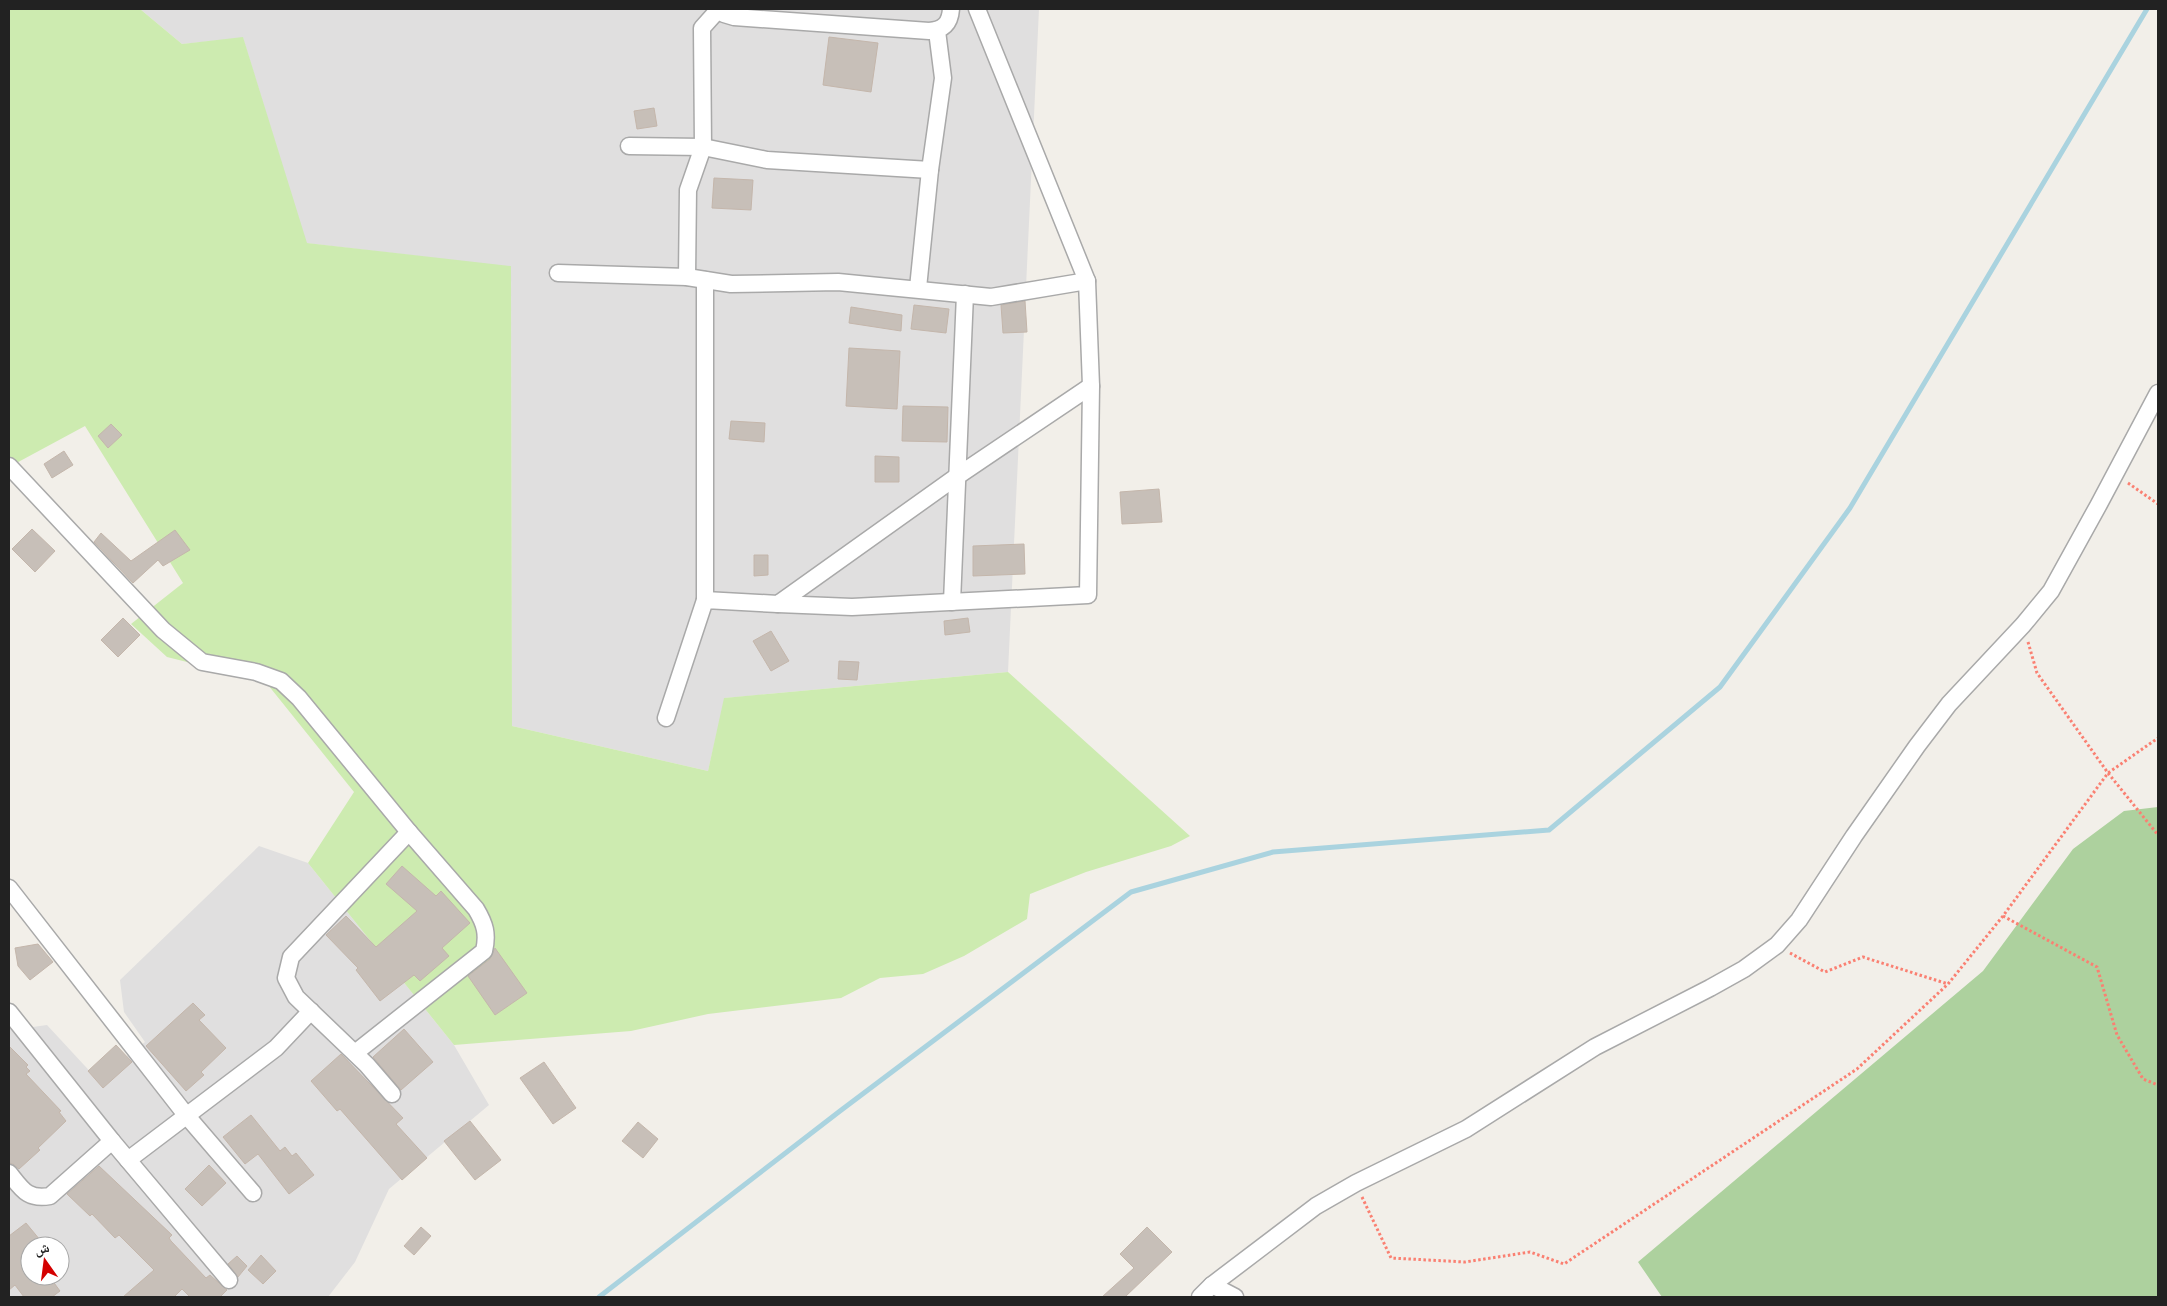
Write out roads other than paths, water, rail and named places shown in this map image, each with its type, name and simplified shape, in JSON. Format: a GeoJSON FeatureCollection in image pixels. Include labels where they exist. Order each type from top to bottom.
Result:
{"type":"FeatureCollection","features":[{"type":"Feature","properties":{"kind":"street"},"geometry":{"type":"LineString","coordinates":[[687,277],[688,190],[703,147],[702,28],[720,9],[724,14],[734,17],[937,31],[945,26],[950,18],[951,9]]}},
{"type":"Feature","properties":{"kind":"street"},"geometry":{"type":"LineString","coordinates":[[705,600],[852,607],[1088,595],[1091,386],[1087,281],[977,9]]}},
{"type":"Feature","properties":{"kind":"street"},"geometry":{"type":"LineString","coordinates":[[918,288],[930,170],[944,78],[937,31]]}},
{"type":"Feature","properties":{"kind":"street"},"geometry":{"type":"LineString","coordinates":[[629,146],[703,147],[766,160],[930,170]]}},
{"type":"Feature","properties":{"kind":"street"},"geometry":{"type":"LineString","coordinates":[[558,273],[687,277],[731,284],[838,282],[991,296],[1087,281]]}},
{"type":"Feature","properties":{"kind":"street"},"geometry":{"type":"LineString","coordinates":[[666,718],[705,600],[705,280]]}},
{"type":"Feature","properties":{"kind":"street"},"geometry":{"type":"LineString","coordinates":[[952,602],[965,294]]}},
{"type":"Feature","properties":{"kind":"street"},"geometry":{"type":"LineString","coordinates":[[778,604],[956,477],[1091,386]]}},
{"type":"Feature","properties":{"kind":"street"},"geometry":{"type":"LineString","coordinates":[[1200,1297],[1212,1285],[1316,1206],[1356,1183],[1466,1129],[1595,1047],[1744,969],[1777,945],[1800,920],[1854,836],[1948,704],[2024,625],[2051,591],[2116,474],[2158,393]]}},
{"type":"Feature","properties":{"kind":"street"},"geometry":{"type":"LineString","coordinates":[[9,466],[163,630],[191,654],[202,662],[256,672],[281,681],[299,698],[476,910],[484,924],[486,940],[484,951],[355,1053]]}},
{"type":"Feature","properties":{"kind":"street"},"geometry":{"type":"LineString","coordinates":[[392,1094],[368,1065],[296,997],[286,978],[291,956],[409,832]]}},
{"type":"Feature","properties":{"kind":"street"},"geometry":{"type":"LineString","coordinates":[[9,888],[186,1115],[253,1193]]}},
{"type":"Feature","properties":{"kind":"street"},"geometry":{"type":"LineString","coordinates":[[128,1160],[276,1048],[311,1011]]}},
{"type":"Feature","properties":{"kind":"street"},"geometry":{"type":"LineString","coordinates":[[9,1012],[112,1141],[229,1280]]}},
{"type":"Feature","properties":{"kind":"street"},"geometry":{"type":"LineString","coordinates":[[9,1173],[26,1193],[39,1198],[50,1196],[112,1141]]}},
{"type":"Feature","properties":{"kind":"street"},"geometry":{"type":"LineString","coordinates":[[1212,1285],[1235,1297]]}},
{"type":"Feature","properties":{"kind":"waterway"},"geometry":{"type":"LineString","coordinates":[[599,1297],[840,1111],[1131,892],[1273,852],[1549,830],[1720,687],[1850,508],[2147,9]]}}]}
